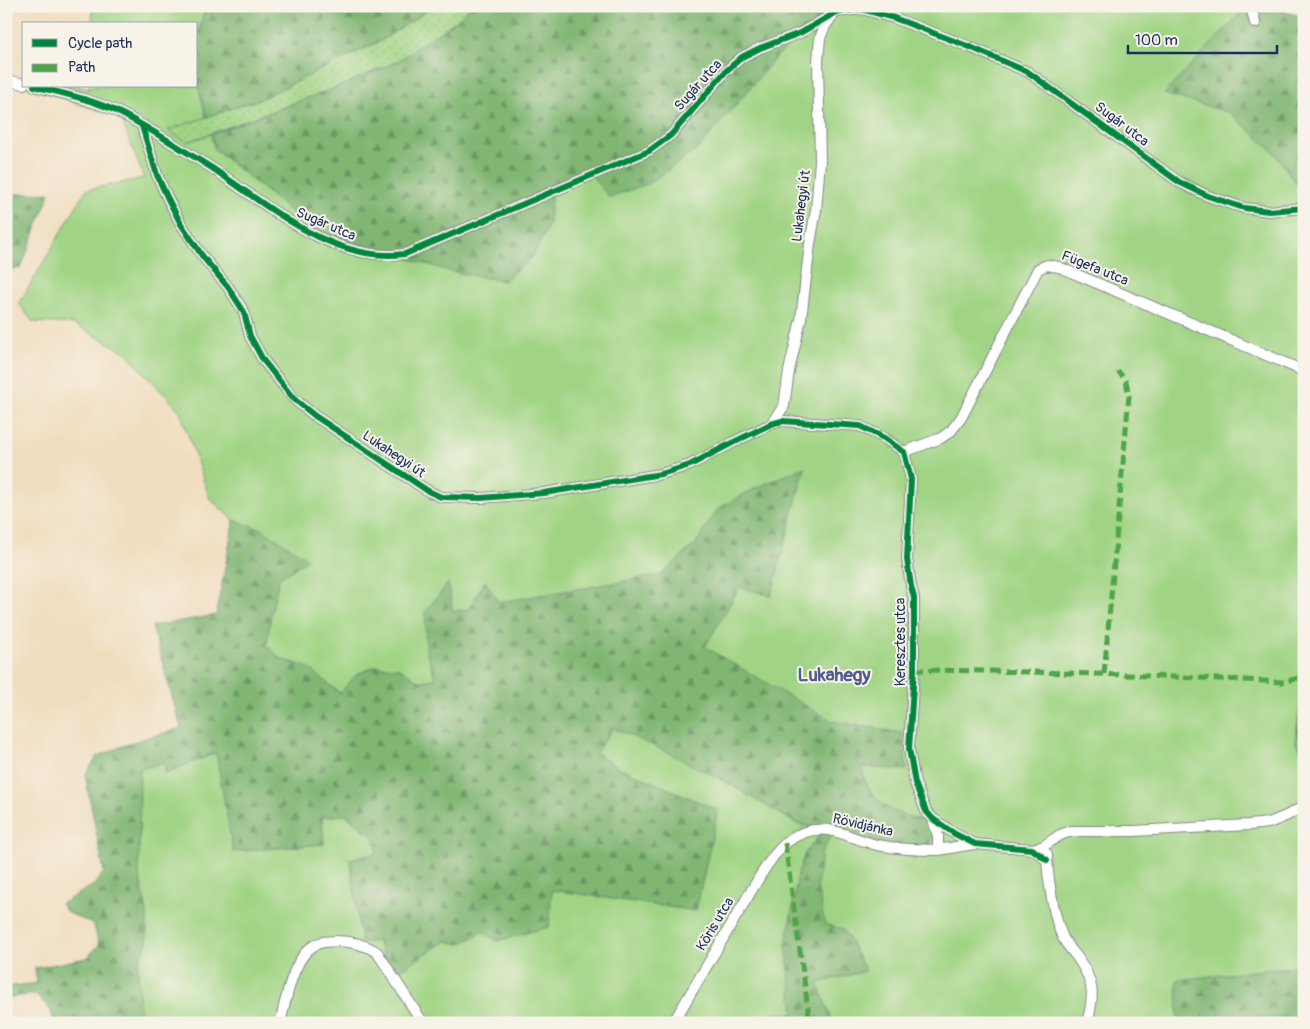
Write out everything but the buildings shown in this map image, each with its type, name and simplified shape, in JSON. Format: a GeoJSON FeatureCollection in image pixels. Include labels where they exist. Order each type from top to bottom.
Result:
{"type":"FeatureCollection","features":[{"type":"Feature","properties":{"kind":"street"},"geometry":{"type":"LineString","coordinates":[[1251,6],[1255,23]]}},
{"type":"Feature","properties":{"kind":"street","name":"Sugár utca"},"geometry":{"type":"LineString","coordinates":[[41,88],[106,106],[211,168],[286,220],[310,233],[331,242],[385,256],[405,254],[649,150],[671,135],[726,71],[742,58],[760,48],[800,33],[840,9],[862,9],[894,18],[970,47],[1028,72],[1178,182],[1208,196],[1244,208],[1269,211],[1304,208]]}},
{"type":"Feature","properties":{"kind":"street","name":"Lukahegyi út"},"geometry":{"type":"LineString","coordinates":[[784,406],[789,371],[801,319],[816,210],[820,161],[818,60],[820,38],[825,26],[840,9]]}},
{"type":"Feature","properties":{"kind":"street"},"geometry":{"type":"LineString","coordinates":[[6,80],[22,84]]}},
{"type":"Feature","properties":{"kind":"street","name":"Lukahegyi út"},"geometry":{"type":"LineString","coordinates":[[142,126],[157,175],[166,197],[181,224],[203,257],[228,287],[244,312],[250,336],[263,360],[294,399],[428,491],[441,497],[490,497],[544,492],[661,474],[690,465],[771,424],[782,421],[795,421]]}},
{"type":"Feature","properties":{"kind":"street","name":"Fügefa utca"},"geometry":{"type":"LineString","coordinates":[[904,452],[941,438],[951,431],[960,418],[1038,270],[1047,264],[1059,267],[1304,371]]}},
{"type":"Feature","properties":{"kind":"street"},"geometry":{"type":"LineString","coordinates":[[771,424],[784,406],[795,421],[860,426],[884,438],[904,452]]}},
{"type":"Feature","properties":{"kind":"street","name":"Keresztes utca"},"geometry":{"type":"LineString","coordinates":[[904,452],[911,479],[907,559],[910,586],[914,598],[914,670],[909,749],[910,761],[920,798],[926,811],[933,819],[955,834],[975,844],[1032,849],[1042,847],[1060,835],[1071,831],[1133,831],[1269,823],[1304,806]]}},
{"type":"Feature","properties":{"kind":"street"},"geometry":{"type":"LineString","coordinates":[[933,819],[938,836],[938,850]]}},
{"type":"Feature","properties":{"kind":"street","name":"Rövidjánka"},"geometry":{"type":"LineString","coordinates":[[785,843],[802,832],[828,830],[876,845],[917,850],[938,850],[975,844]]}},
{"type":"Feature","properties":{"kind":"street","name":"Kőris utca"},"geometry":{"type":"LineString","coordinates":[[674,1023],[768,862],[785,843]]}},
{"type":"Feature","properties":{"kind":"street"},"geometry":{"type":"LineString","coordinates":[[1048,843],[1047,860],[1050,888],[1061,931],[1085,969],[1091,986],[1093,1000],[1087,1023]]}},
{"type":"Feature","properties":{"kind":"street"},"geometry":{"type":"LineString","coordinates":[[1032,849],[1047,860]]}},
{"type":"Feature","properties":{"kind":"street"},"geometry":{"type":"LineString","coordinates":[[280,1023],[290,984],[302,957],[315,945],[322,942],[340,941],[368,946],[377,952],[423,1023]]}},
{"type":"Feature","properties":{"kind":"green space"},"geometry":{"type":"Polygon","coordinates":[[[93,6],[206,6],[198,34],[198,22],[92,22],[93,6]]]}},
{"type":"Feature","properties":{"kind":"green space"},"geometry":{"type":"Polygon","coordinates":[[[206,6],[434,6],[382,40],[260,99],[206,117],[198,86],[198,34],[206,6]]]}},
{"type":"Feature","properties":{"kind":"green space"},"geometry":{"type":"Polygon","coordinates":[[[434,6],[471,6],[457,20],[399,61],[343,85],[187,142],[167,130],[260,99],[382,40],[434,6]]]}},
{"type":"Feature","properties":{"kind":"green space"},"geometry":{"type":"Polygon","coordinates":[[[471,6],[841,6],[779,54],[698,149],[648,184],[609,197],[552,187],[549,224],[532,258],[504,282],[453,272],[326,234],[300,219],[214,149],[211,134],[343,85],[398,61],[457,20],[471,6]]]}},
{"type":"Feature","properties":{"kind":"green space"},"geometry":{"type":"Polygon","coordinates":[[[841,6],[1247,6],[1164,94],[1230,113],[1272,150],[1304,194],[1304,674],[1295,742],[1304,754],[1304,965],[1177,980],[1178,1023],[833,1023],[818,983],[866,971],[844,930],[825,924],[817,886],[822,852],[834,831],[884,854],[926,851],[934,834],[928,820],[904,815],[885,806],[870,790],[865,779],[862,767],[907,770],[902,733],[832,721],[705,647],[740,587],[771,596],[805,467],[755,488],[718,509],[696,543],[661,575],[499,602],[485,581],[468,609],[453,611],[448,583],[425,612],[426,649],[435,679],[419,681],[400,668],[376,666],[357,674],[340,693],[309,668],[280,658],[267,645],[279,579],[308,559],[261,529],[234,520],[210,499],[180,411],[125,352],[74,324],[33,322],[19,304],[86,190],[144,178],[121,118],[32,88],[198,88],[198,86],[206,117],[168,130],[187,142],[211,134],[214,149],[300,219],[326,234],[453,272],[504,281],[532,258],[549,224],[552,187],[588,171],[609,197],[648,184],[698,149],[779,54],[841,6]]]}},
{"type":"Feature","properties":{"kind":"green space"},"geometry":{"type":"Polygon","coordinates":[[[1247,6],[1269,6],[1304,18],[1304,194],[1272,150],[1163,94],[1247,6]]]}},
{"type":"Feature","properties":{"kind":"green space"},"geometry":{"type":"Polygon","coordinates":[[[50,193],[21,268],[6,270],[6,194],[50,193]]]}},
{"type":"Feature","properties":{"kind":"green space"},"geometry":{"type":"Polygon","coordinates":[[[805,467],[771,596],[832,721],[902,733],[907,770],[862,767],[864,781],[912,819],[928,820],[934,834],[926,851],[884,854],[834,831],[844,930],[866,971],[818,983],[833,1023],[764,1023],[772,1013],[794,1014],[786,946],[798,873],[805,854],[823,831],[797,824],[733,786],[613,728],[597,753],[618,767],[718,810],[696,911],[553,890],[549,927],[497,941],[483,932],[460,944],[446,941],[391,976],[361,942],[350,858],[377,853],[346,815],[322,817],[325,844],[232,852],[216,753],[164,773],[164,762],[140,770],[139,872],[147,912],[147,943],[138,963],[140,1023],[54,1023],[51,1011],[36,994],[6,998],[6,987],[37,983],[35,968],[87,958],[99,945],[94,925],[67,912],[61,904],[95,884],[104,872],[85,775],[98,756],[133,742],[181,728],[152,626],[216,615],[234,520],[261,529],[309,559],[280,658],[309,668],[340,693],[357,674],[376,666],[400,668],[419,681],[435,679],[426,649],[425,612],[448,583],[453,611],[468,609],[486,581],[499,602],[661,575],[696,543],[718,509],[755,488],[805,467]]]}},
{"type":"Feature","properties":{"kind":"green space"},"geometry":{"type":"Polygon","coordinates":[[[1304,674],[1304,754],[1295,742],[1304,674]]]}},
{"type":"Feature","properties":{"kind":"green space"},"geometry":{"type":"Polygon","coordinates":[[[613,728],[663,750],[733,786],[797,824],[823,831],[805,853],[798,873],[786,946],[794,1014],[772,1013],[764,1023],[140,1023],[138,963],[147,943],[147,912],[139,872],[140,770],[164,762],[165,773],[216,753],[233,852],[324,844],[322,817],[346,815],[374,838],[377,853],[350,859],[361,942],[378,942],[391,976],[446,941],[460,944],[483,932],[497,941],[549,927],[552,890],[696,911],[718,810],[618,767],[596,753],[613,728]]]}},
{"type":"Feature","properties":{"kind":"green space"},"geometry":{"type":"Polygon","coordinates":[[[1304,965],[1304,1023],[1178,1023],[1177,980],[1304,965]]]}},
{"type":"Feature","properties":{"kind":"marked path"},"geometry":{"type":"LineString","coordinates":[[1104,674],[1129,396],[1126,381],[1118,371]]}},
{"type":"Feature","properties":{"kind":"marked path"},"geometry":{"type":"LineString","coordinates":[[914,670],[1100,674],[1285,682],[1301,677]]}},
{"type":"Feature","properties":{"kind":"marked path"},"geometry":{"type":"LineString","coordinates":[[785,843],[810,1023]]}},
{"type":"Feature","properties":{"kind":"cycle path"},"geometry":{"type":"LineString","coordinates":[[42,88],[91,101],[124,115],[212,168],[302,229],[327,241],[353,250],[379,255],[405,254],[649,151],[671,135],[726,71],[742,57],[800,33],[837,12],[862,9],[894,18],[970,47],[1028,72],[1179,182],[1208,196],[1244,208],[1269,211],[1304,208]]}},
{"type":"Feature","properties":{"kind":"cycle path"},"geometry":{"type":"LineString","coordinates":[[142,126],[157,175],[181,224],[203,257],[228,287],[244,312],[250,336],[263,360],[294,399],[315,416],[428,491],[441,497],[481,498],[544,493],[661,474],[690,465],[771,424],[782,421],[860,426],[884,438],[904,452],[911,479],[907,559],[914,598],[914,670],[909,749],[915,783],[926,811],[933,819],[955,834],[975,844],[1032,849],[1047,860]]}},
{"type":"Feature","properties":{"kind":"district","name":"Lukahegy"},"geometry":{"type":"Point","coordinates":[834,675]}}]}
